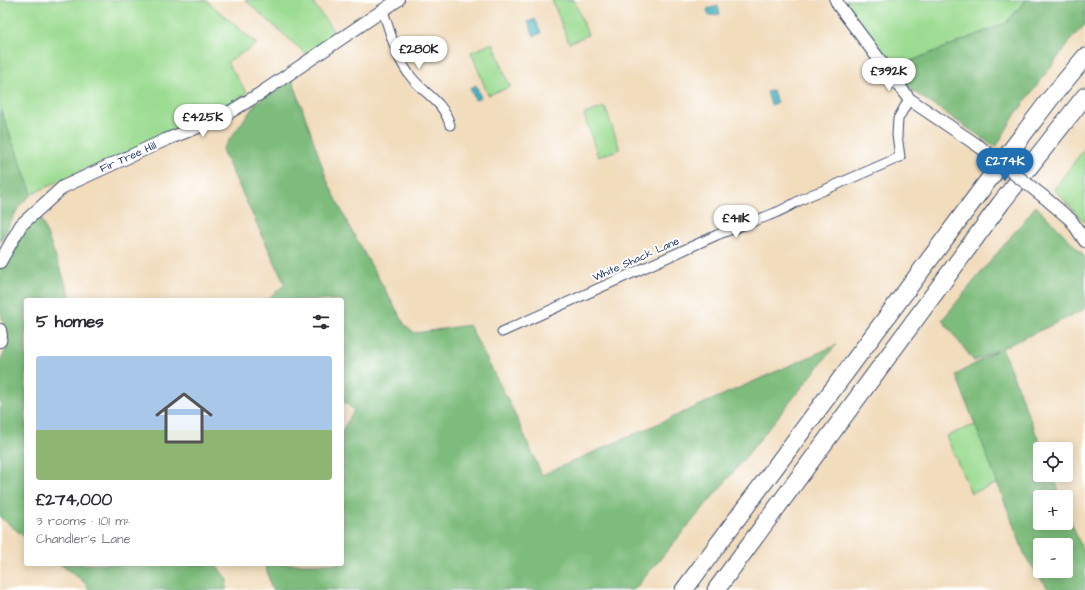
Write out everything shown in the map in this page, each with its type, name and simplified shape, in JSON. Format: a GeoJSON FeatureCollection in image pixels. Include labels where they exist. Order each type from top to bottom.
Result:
{"type":"FeatureCollection","features":[{"type":"Feature","properties":{"kind":"highway"},"geometry":{"type":"LineString","coordinates":[[684,590],[984,186],[1050,99],[1085,57]]}},
{"type":"Feature","properties":{"kind":"highway"},"geometry":{"type":"LineString","coordinates":[[716,590],[1002,203],[1085,96]]}},
{"type":"Feature","properties":{"kind":"street","name":"Fir Tree Hill"},"geometry":{"type":"LineString","coordinates":[[0,262],[21,225],[63,187],[230,112],[261,93],[398,0]]}},
{"type":"Feature","properties":{"kind":"street"},"geometry":{"type":"LineString","coordinates":[[836,0],[910,99],[980,147],[1044,197],[1071,220],[1085,241]]}},
{"type":"Feature","properties":{"kind":"street"},"geometry":{"type":"LineString","coordinates":[[383,11],[395,47],[406,70],[419,86],[440,104],[448,117],[450,125]]}},
{"type":"Feature","properties":{"kind":"street","name":"White Shack Lane"},"geometry":{"type":"LineString","coordinates":[[502,332],[717,235],[742,224],[775,213],[813,193],[822,191],[900,156],[897,135],[898,119],[910,99]]}},
{"type":"Feature","properties":{"kind":"street"},"geometry":{"type":"LineString","coordinates":[[0,330],[0,341]]}},
{"type":"Feature","properties":{"kind":"green space"},"geometry":{"type":"Polygon","coordinates":[[[0,0],[206,0],[257,44],[227,62],[247,93],[211,115],[142,148],[80,171],[32,194],[0,108],[0,0]]]}},
{"type":"Feature","properties":{"kind":"green space"},"geometry":{"type":"Polygon","coordinates":[[[245,0],[311,0],[336,34],[306,54],[245,0]]]}},
{"type":"Feature","properties":{"kind":"green space"},"geometry":{"type":"Polygon","coordinates":[[[552,0],[574,0],[588,35],[569,43],[552,0]]]}},
{"type":"Feature","properties":{"kind":"green space"},"geometry":{"type":"Polygon","coordinates":[[[845,0],[1026,0],[1006,23],[896,67],[845,0]]]}},
{"type":"Feature","properties":{"kind":"green space"},"geometry":{"type":"Polygon","coordinates":[[[1026,0],[1085,0],[1085,25],[1073,37],[1015,115],[996,147],[911,90],[904,87],[896,67],[1006,23],[1026,0]]]}},
{"type":"Feature","properties":{"kind":"green space"},"geometry":{"type":"Polygon","coordinates":[[[493,43],[510,87],[488,95],[471,52],[493,43]]]}},
{"type":"Feature","properties":{"kind":"green space"},"geometry":{"type":"Polygon","coordinates":[[[292,78],[327,180],[349,226],[405,325],[415,333],[469,325],[511,406],[542,475],[836,345],[731,475],[634,590],[272,590],[266,566],[344,566],[344,428],[354,410],[344,402],[344,298],[269,298],[285,284],[222,150],[256,103],[292,78]]]}},
{"type":"Feature","properties":{"kind":"green space"},"geometry":{"type":"Polygon","coordinates":[[[605,107],[620,149],[598,157],[584,114],[605,107]]]}},
{"type":"Feature","properties":{"kind":"green space"},"geometry":{"type":"Polygon","coordinates":[[[0,108],[32,194],[20,205],[0,242],[0,108]]]}},
{"type":"Feature","properties":{"kind":"green space"},"geometry":{"type":"Polygon","coordinates":[[[1085,148],[1085,223],[1054,189],[1085,148]]]}},
{"type":"Feature","properties":{"kind":"green space"},"geometry":{"type":"Polygon","coordinates":[[[1036,206],[1085,258],[1085,308],[1082,311],[1002,348],[1039,442],[1033,442],[1033,482],[1056,482],[1058,490],[1033,490],[1033,530],[1073,530],[1073,526],[1085,556],[1085,590],[1049,590],[1040,578],[1073,578],[1073,538],[1033,538],[1033,568],[1026,558],[956,375],[998,350],[974,361],[942,320],[1036,206]]]}},
{"type":"Feature","properties":{"kind":"green space"},"geometry":{"type":"Polygon","coordinates":[[[40,216],[71,298],[24,298],[24,536],[0,517],[0,361],[6,350],[6,340],[0,306],[0,267],[13,246],[40,216]]]}},
{"type":"Feature","properties":{"kind":"green space"},"geometry":{"type":"Polygon","coordinates":[[[977,424],[999,483],[971,493],[946,436],[977,424]]]}},
{"type":"Feature","properties":{"kind":"green space"},"geometry":{"type":"Polygon","coordinates":[[[63,566],[217,566],[227,579],[226,590],[90,590],[83,581],[63,566]]]}},
{"type":"Feature","properties":{"kind":"water"},"geometry":{"type":"Polygon","coordinates":[[[718,6],[720,14],[709,16],[707,9],[718,6]]]}},
{"type":"Feature","properties":{"kind":"water"},"geometry":{"type":"Polygon","coordinates":[[[535,19],[541,33],[534,36],[528,22],[535,19]]]}},
{"type":"Feature","properties":{"kind":"water"},"geometry":{"type":"Polygon","coordinates":[[[476,85],[481,98],[475,100],[470,88],[476,85]]]}},
{"type":"Feature","properties":{"kind":"water"},"geometry":{"type":"Polygon","coordinates":[[[773,90],[777,103],[771,105],[767,92],[773,90]]]}}]}
